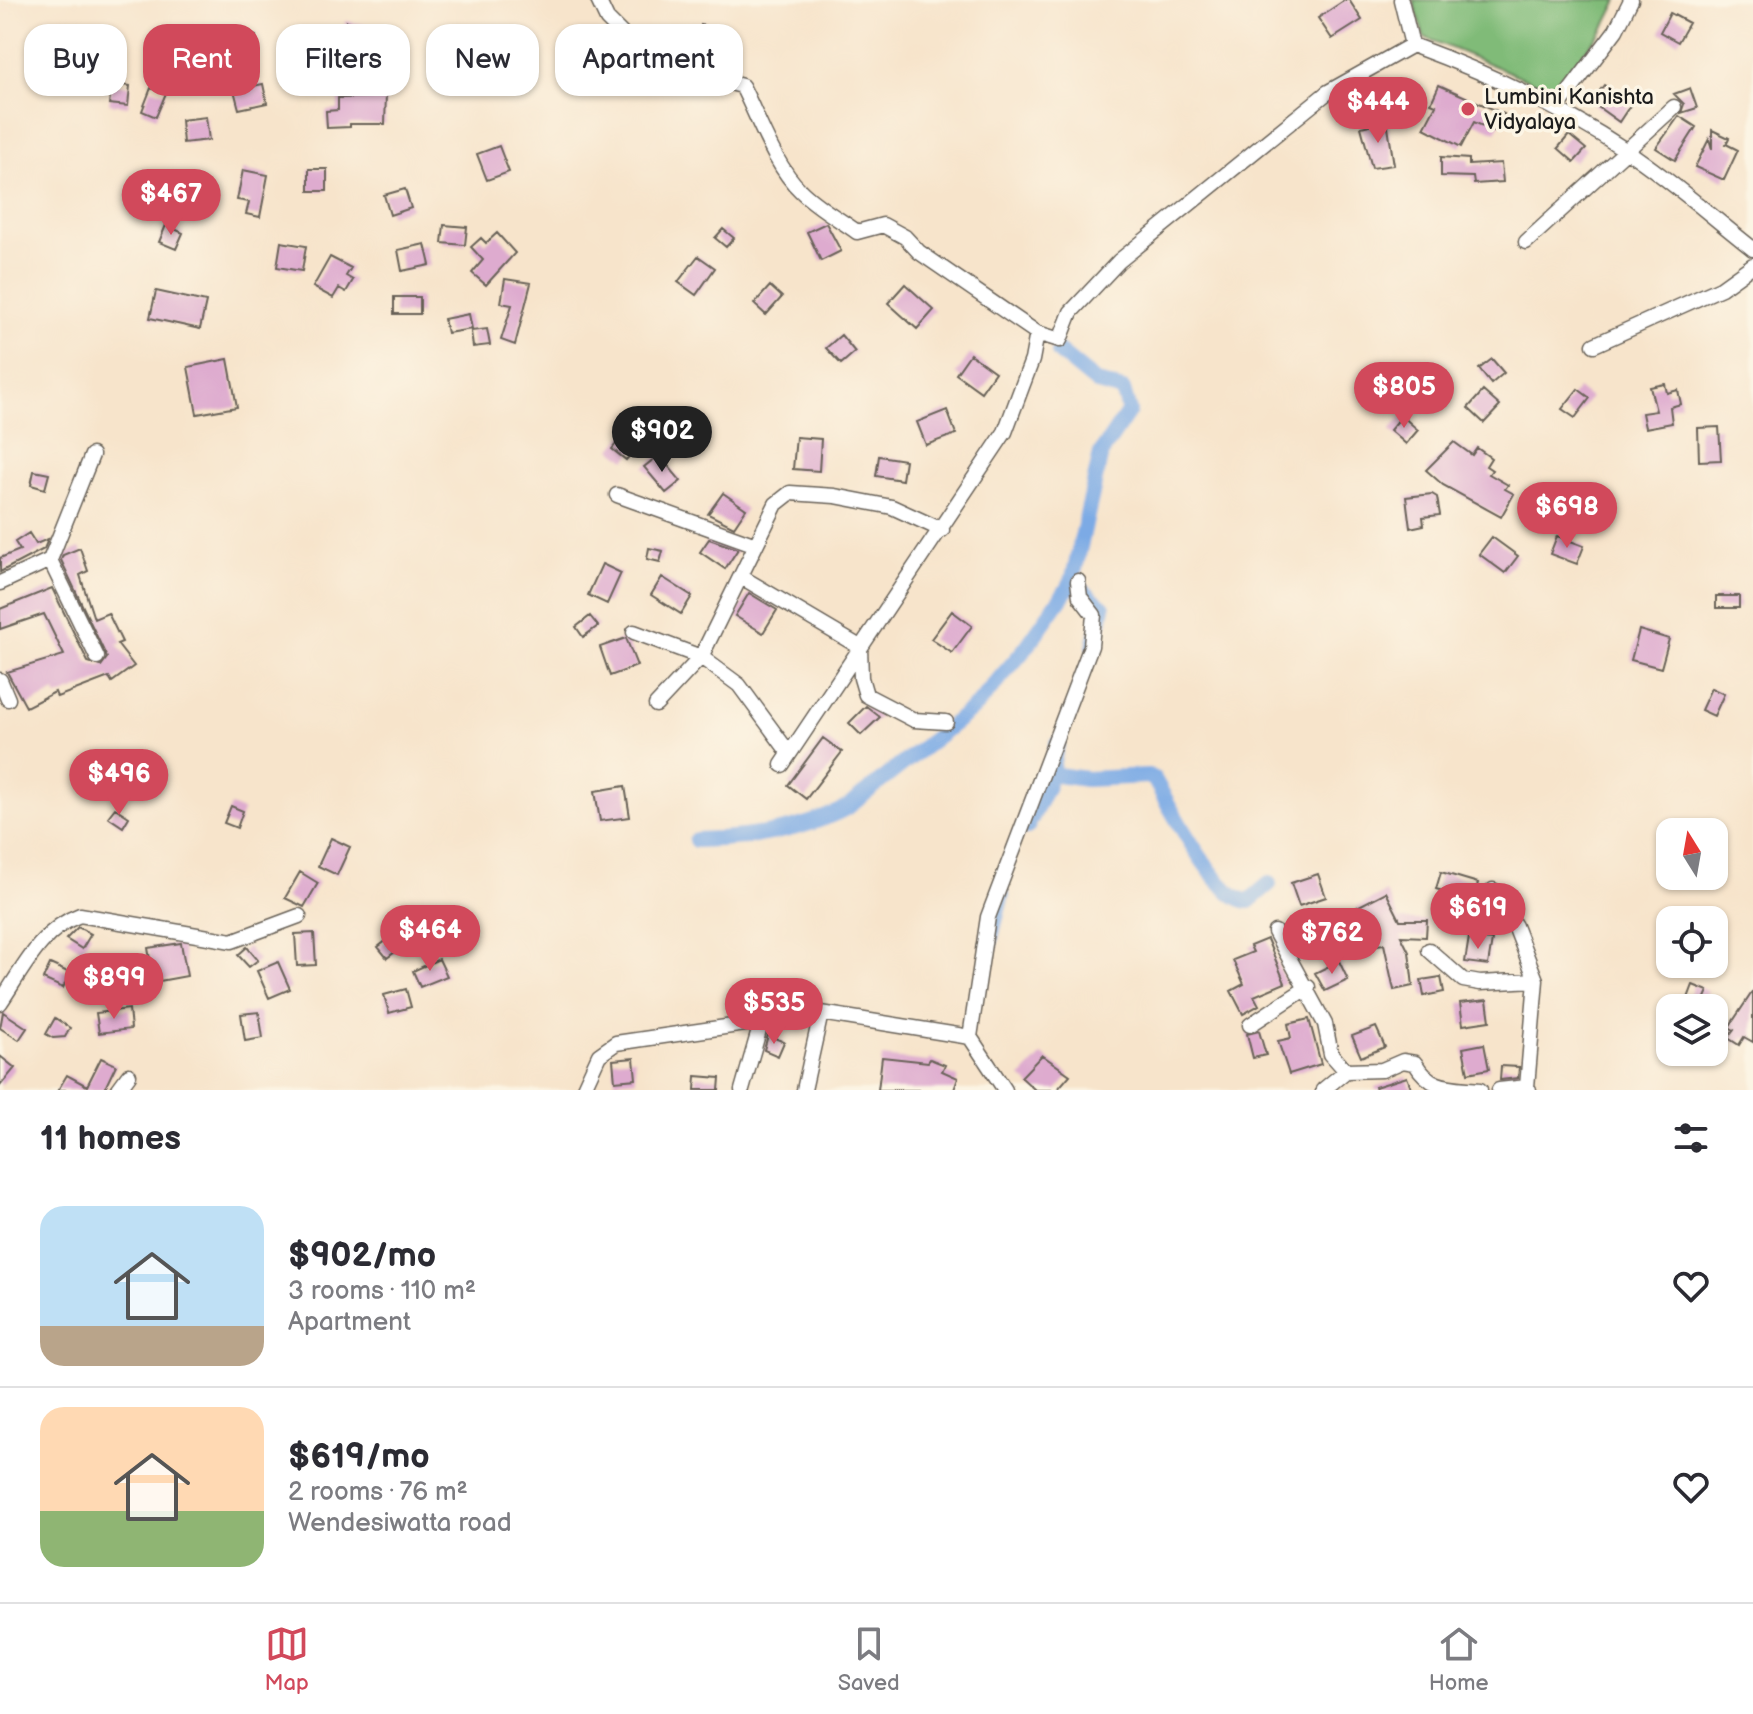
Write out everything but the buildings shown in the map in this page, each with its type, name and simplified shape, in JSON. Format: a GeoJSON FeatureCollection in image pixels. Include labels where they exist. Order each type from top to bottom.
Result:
{"type":"FeatureCollection","features":[{"type":"Feature","properties":{"kind":"street"},"geometry":{"type":"LineString","coordinates":[[598,0],[607,19],[650,62],[742,86],[783,166],[799,190],[818,205],[857,232],[883,225],[905,237],[919,252],[1037,333],[1060,340],[1071,312],[1119,261],[1328,92],[1412,45],[1486,73],[1557,108],[1629,152],[1753,249]]}},
{"type":"Feature","properties":{"kind":"street"},"geometry":{"type":"LineString","coordinates":[[1401,0],[1412,45]]}},
{"type":"Feature","properties":{"kind":"street"},"geometry":{"type":"LineString","coordinates":[[1557,108],[1616,30],[1631,0]]}},
{"type":"Feature","properties":{"kind":"street"},"geometry":{"type":"LineString","coordinates":[[1526,242],[1629,152],[1674,107]]}},
{"type":"Feature","properties":{"kind":"street"},"geometry":{"type":"LineString","coordinates":[[1594,345],[1721,288],[1753,265]]}},
{"type":"Feature","properties":{"kind":"street"},"geometry":{"type":"LineString","coordinates":[[634,632],[701,657],[739,685],[785,759],[942,530],[1005,432],[1032,360],[1037,333]]}},
{"type":"Feature","properties":{"kind":"street"},"geometry":{"type":"LineString","coordinates":[[0,583],[50,560],[92,455]]}},
{"type":"Feature","properties":{"kind":"street"},"geometry":{"type":"LineString","coordinates":[[656,705],[701,657],[743,578],[776,504],[790,493],[835,496],[892,507],[942,530]]}},
{"type":"Feature","properties":{"kind":"street"},"geometry":{"type":"LineString","coordinates":[[617,495],[756,545]]}},
{"type":"Feature","properties":{"kind":"street"},"geometry":{"type":"LineString","coordinates":[[50,560],[97,657]]}},
{"type":"Feature","properties":{"kind":"street"},"geometry":{"type":"LineString","coordinates":[[743,578],[860,647]]}},
{"type":"Feature","properties":{"kind":"street"},"geometry":{"type":"LineString","coordinates":[[1005,1090],[970,1037],[988,917],[1091,646],[1094,615],[1080,597],[1078,581]]}},
{"type":"Feature","properties":{"kind":"street"},"geometry":{"type":"LineString","coordinates":[[860,647],[861,678],[866,695],[914,720],[946,722]]}},
{"type":"Feature","properties":{"kind":"street"},"geometry":{"type":"LineString","coordinates":[[0,680],[8,699]]}},
{"type":"Feature","properties":{"kind":"street"},"geometry":{"type":"LineString","coordinates":[[1493,890],[1515,926],[1536,980],[1528,1088],[1499,1090]]}},
{"type":"Feature","properties":{"kind":"street"},"geometry":{"type":"LineString","coordinates":[[0,1003],[45,939],[62,922],[80,915],[232,941],[299,916]]}},
{"type":"Feature","properties":{"kind":"street"},"geometry":{"type":"LineString","coordinates":[[1275,932],[1308,987],[1325,1024],[1331,1054],[1346,1071]]}},
{"type":"Feature","properties":{"kind":"street"},"geometry":{"type":"LineString","coordinates":[[1429,950],[1463,980],[1480,983],[1536,980]]}},
{"type":"Feature","properties":{"kind":"street"},"geometry":{"type":"LineString","coordinates":[[1250,1025],[1308,987]]}},
{"type":"Feature","properties":{"kind":"street"},"geometry":{"type":"LineString","coordinates":[[583,1090],[599,1055],[616,1043],[762,1020],[821,1013],[970,1037]]}},
{"type":"Feature","properties":{"kind":"street"},"geometry":{"type":"LineString","coordinates":[[804,1090],[821,1013]]}},
{"type":"Feature","properties":{"kind":"street"},"geometry":{"type":"LineString","coordinates":[[742,1090],[762,1020]]}},
{"type":"Feature","properties":{"kind":"street"},"geometry":{"type":"LineString","coordinates":[[1323,1090],[1346,1071],[1382,1070],[1403,1061],[1415,1063],[1424,1080],[1436,1086],[1480,1090]]}},
{"type":"Feature","properties":{"kind":"street"},"geometry":{"type":"LineString","coordinates":[[118,1090],[129,1075]]}},
{"type":"Feature","properties":{"kind":"green space"},"geometry":{"type":"Polygon","coordinates":[[[1413,0],[1618,0],[1603,30],[1553,90],[1424,37],[1413,0]]]}},
{"type":"Feature","properties":{"kind":"waterway"},"geometry":{"type":"LineString","coordinates":[[696,840],[735,838],[793,828],[848,807],[977,705],[1025,649],[1072,582],[1101,453],[1129,411],[1123,390],[1097,383],[1059,352]]}},
{"type":"Feature","properties":{"kind":"waterway"},"geometry":{"type":"LineString","coordinates":[[1073,583],[1103,607],[1094,648]]}},
{"type":"Feature","properties":{"kind":"waterway"},"geometry":{"type":"LineString","coordinates":[[1027,827],[1047,786],[1057,744]]}},
{"type":"Feature","properties":{"kind":"waterway"},"geometry":{"type":"LineString","coordinates":[[1050,774],[1086,779],[1148,776],[1154,779],[1196,850],[1223,886],[1236,897],[1249,901],[1269,884]]}},
{"type":"Feature","properties":{"kind":"waterway"},"geometry":{"type":"LineString","coordinates":[[989,945],[1002,894]]}},
{"type":"Feature","properties":{"kind":"place","name":"Lumbini Kanishta Vidyalaya"},"geometry":{"type":"Point","coordinates":[1468,109]}}]}
